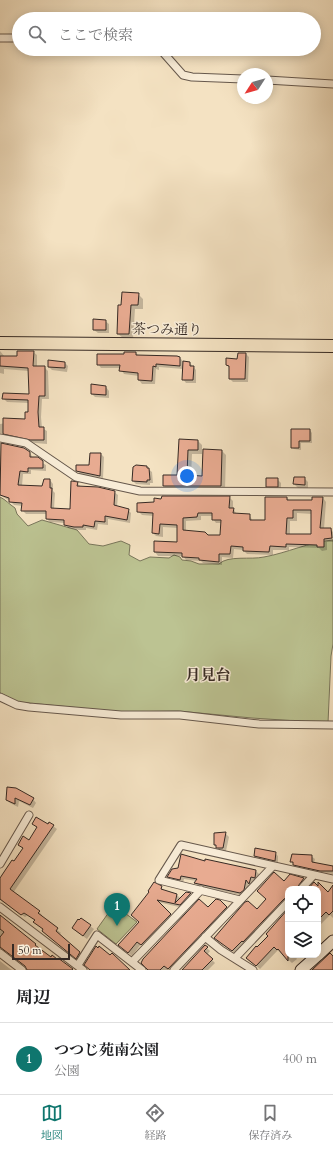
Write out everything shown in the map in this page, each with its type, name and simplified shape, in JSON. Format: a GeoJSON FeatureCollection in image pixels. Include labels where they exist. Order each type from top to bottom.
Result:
{"type":"FeatureCollection","features":[{"type":"Feature","properties":{"kind":"main road","name":"茶つみ通り"},"geometry":{"type":"LineString","coordinates":[[0,343],[333,346]]}},
{"type":"Feature","properties":{"kind":"street"},"geometry":{"type":"LineString","coordinates":[[0,38],[12,38]]}},
{"type":"Feature","properties":{"kind":"street"},"geometry":{"type":"LineString","coordinates":[[166,56],[183,75],[237,79]]}},
{"type":"Feature","properties":{"kind":"street"},"geometry":{"type":"LineString","coordinates":[[273,80],[333,84]]}},
{"type":"Feature","properties":{"kind":"street"},"geometry":{"type":"LineString","coordinates":[[0,438],[26,443],[44,454],[67,473],[76,477],[140,491],[333,492]]}},
{"type":"Feature","properties":{"kind":"street"},"geometry":{"type":"LineString","coordinates":[[0,698],[29,707],[121,715],[180,715],[259,724],[333,725]]}},
{"type":"Feature","properties":{"kind":"street"},"geometry":{"type":"LineString","coordinates":[[0,864],[29,815]]}},
{"type":"Feature","properties":{"kind":"street"},"geometry":{"type":"LineString","coordinates":[[240,900],[159,880],[181,845],[272,867],[333,879]]}},
{"type":"Feature","properties":{"kind":"street"},"geometry":{"type":"LineString","coordinates":[[174,970],[272,867]]}},
{"type":"Feature","properties":{"kind":"street"},"geometry":{"type":"LineString","coordinates":[[304,886],[313,876]]}},
{"type":"Feature","properties":{"kind":"street"},"geometry":{"type":"LineString","coordinates":[[132,962],[200,890]]}},
{"type":"Feature","properties":{"kind":"street"},"geometry":{"type":"LineString","coordinates":[[235,958],[285,905]]}},
{"type":"Feature","properties":{"kind":"street"},"geometry":{"type":"LineString","coordinates":[[0,907],[80,968],[97,934],[142,970]]}},
{"type":"Feature","properties":{"kind":"street"},"geometry":{"type":"LineString","coordinates":[[205,937],[221,950],[253,970]]}},
{"type":"Feature","properties":{"kind":"street"},"geometry":{"type":"LineString","coordinates":[[321,952],[333,941]]}},
{"type":"Feature","properties":{"kind":"street"},"geometry":{"type":"LineString","coordinates":[[0,953],[22,970]]}},
{"type":"Feature","properties":{"kind":"street"},"geometry":{"type":"LineString","coordinates":[[301,970],[315,958]]}},
{"type":"Feature","properties":{"kind":"green space"},"geometry":{"type":"Polygon","coordinates":[[[0,497],[15,508],[17,514],[28,526],[42,520],[77,530],[89,544],[103,546],[121,541],[130,545],[129,555],[140,561],[150,557],[169,558],[174,555],[180,557],[182,560],[199,564],[219,564],[223,561],[234,559],[264,557],[315,543],[333,540],[333,644],[331,656],[328,723],[178,711],[122,712],[18,702],[0,693],[0,497]]]}},
{"type":"Feature","properties":{"kind":"green space"},"geometry":{"type":"Polygon","coordinates":[[[114,905],[137,922],[116,944],[97,929],[114,905]]]}},
{"type":"Feature","properties":{"kind":"building"},"geometry":{"type":"Polygon","coordinates":[[[122,292],[139,293],[138,305],[131,305],[129,334],[117,334],[118,305],[121,305],[122,292]]]}},
{"type":"Feature","properties":{"kind":"building"},"geometry":{"type":"Polygon","coordinates":[[[93,319],[106,320],[106,330],[93,330],[93,319]]]}},
{"type":"Feature","properties":{"kind":"building"},"geometry":{"type":"Polygon","coordinates":[[[17,351],[34,351],[33,366],[45,366],[45,396],[39,396],[38,412],[39,427],[44,427],[44,440],[30,440],[3,434],[3,418],[25,419],[25,412],[28,412],[28,400],[2,399],[3,393],[29,394],[28,368],[0,366],[0,356],[17,356],[17,351]]]}},
{"type":"Feature","properties":{"kind":"building"},"geometry":{"type":"Polygon","coordinates":[[[124,352],[136,352],[136,355],[177,356],[180,357],[180,366],[156,364],[156,367],[153,366],[152,381],[138,380],[138,373],[119,371],[120,365],[97,365],[97,354],[124,354],[124,352]]]}},
{"type":"Feature","properties":{"kind":"building"},"geometry":{"type":"Polygon","coordinates":[[[238,353],[246,353],[245,379],[229,379],[229,366],[226,365],[226,358],[237,359],[238,353]]]}},
{"type":"Feature","properties":{"kind":"building"},"geometry":{"type":"Polygon","coordinates":[[[48,360],[65,362],[65,368],[48,367],[48,360]]]}},
{"type":"Feature","properties":{"kind":"building"},"geometry":{"type":"Polygon","coordinates":[[[183,361],[190,362],[190,366],[194,366],[193,380],[182,380],[183,361]]]}},
{"type":"Feature","properties":{"kind":"building"},"geometry":{"type":"Polygon","coordinates":[[[91,384],[106,386],[106,395],[91,394],[91,384]]]}},
{"type":"Feature","properties":{"kind":"building"},"geometry":{"type":"Polygon","coordinates":[[[291,429],[310,429],[310,441],[299,441],[299,448],[291,448],[291,429]]]}},
{"type":"Feature","properties":{"kind":"building"},"geometry":{"type":"Polygon","coordinates":[[[179,439],[198,440],[198,450],[188,450],[187,475],[202,476],[203,449],[222,450],[221,486],[163,486],[163,475],[177,475],[179,439]]]}},
{"type":"Feature","properties":{"kind":"building"},"geometry":{"type":"Polygon","coordinates":[[[1,443],[24,448],[30,452],[30,457],[38,457],[43,461],[43,468],[28,468],[28,472],[20,471],[18,485],[42,486],[44,479],[50,479],[50,488],[52,488],[51,508],[70,509],[72,481],[78,482],[77,486],[98,487],[115,491],[114,505],[129,509],[127,520],[105,516],[105,522],[95,521],[94,527],[83,525],[83,527],[74,527],[64,525],[64,520],[46,519],[46,511],[21,511],[22,503],[9,502],[9,498],[0,495],[1,443]]]}},
{"type":"Feature","properties":{"kind":"building"},"geometry":{"type":"Polygon","coordinates":[[[90,453],[101,453],[100,476],[76,471],[76,465],[89,465],[90,453]]]}},
{"type":"Feature","properties":{"kind":"building"},"geometry":{"type":"Polygon","coordinates":[[[136,465],[147,466],[147,468],[149,468],[150,480],[147,480],[147,482],[132,481],[133,467],[136,465]]]}},
{"type":"Feature","properties":{"kind":"building"},"geometry":{"type":"Polygon","coordinates":[[[294,477],[305,477],[305,485],[293,484],[294,477]]]}},
{"type":"Feature","properties":{"kind":"building"},"geometry":{"type":"Polygon","coordinates":[[[266,478],[278,478],[278,487],[266,487],[266,478]]]}},
{"type":"Feature","properties":{"kind":"building"},"geometry":{"type":"Polygon","coordinates":[[[162,496],[230,496],[229,508],[234,508],[233,513],[250,514],[250,520],[265,520],[265,497],[287,497],[287,500],[312,500],[312,497],[323,497],[320,528],[331,528],[332,538],[324,539],[324,547],[317,547],[317,545],[286,544],[286,547],[270,546],[269,552],[243,551],[243,547],[231,546],[230,554],[219,554],[219,562],[199,560],[199,558],[182,557],[182,553],[154,552],[154,541],[177,542],[177,525],[160,524],[159,534],[152,533],[153,513],[137,512],[137,503],[154,502],[154,498],[161,499],[162,496]],[[293,510],[293,518],[287,518],[286,534],[311,534],[311,510],[293,510]],[[198,513],[197,517],[183,518],[183,530],[205,532],[208,535],[220,535],[221,520],[212,520],[212,513],[198,513]]]}},
{"type":"Feature","properties":{"kind":"building"},"geometry":{"type":"Polygon","coordinates":[[[7,787],[16,788],[34,798],[30,805],[15,798],[15,804],[6,800],[7,787]]]}},
{"type":"Feature","properties":{"kind":"building"},"geometry":{"type":"Polygon","coordinates":[[[36,817],[48,824],[49,822],[54,825],[10,889],[40,911],[38,913],[58,928],[56,931],[80,952],[76,959],[42,931],[43,929],[33,922],[35,920],[24,913],[21,915],[0,899],[0,878],[12,860],[14,861],[23,848],[18,845],[23,836],[29,840],[37,827],[32,824],[36,817]]]}},
{"type":"Feature","properties":{"kind":"building"},"geometry":{"type":"Polygon","coordinates":[[[226,832],[223,848],[216,848],[216,845],[214,845],[214,833],[226,832]]]}},
{"type":"Feature","properties":{"kind":"building"},"geometry":{"type":"Polygon","coordinates":[[[255,848],[276,852],[275,861],[254,856],[255,848]]]}},
{"type":"Feature","properties":{"kind":"building"},"geometry":{"type":"Polygon","coordinates":[[[181,854],[205,861],[205,859],[256,870],[255,878],[251,877],[249,884],[246,880],[244,890],[240,893],[194,883],[197,879],[181,876],[180,880],[167,877],[172,869],[178,868],[181,854]]]}},
{"type":"Feature","properties":{"kind":"building"},"geometry":{"type":"Polygon","coordinates":[[[292,854],[312,855],[312,862],[333,866],[333,871],[320,871],[293,865],[293,862],[290,862],[292,854]]]}},
{"type":"Feature","properties":{"kind":"building"},"geometry":{"type":"Polygon","coordinates":[[[274,872],[284,881],[290,874],[304,878],[298,886],[285,886],[285,898],[243,942],[242,941],[232,951],[214,938],[245,902],[248,901],[257,909],[266,899],[257,891],[274,872]]]}},
{"type":"Feature","properties":{"kind":"building"},"geometry":{"type":"Polygon","coordinates":[[[154,882],[162,886],[161,889],[177,894],[175,903],[186,892],[191,893],[180,905],[157,900],[171,914],[141,945],[137,942],[128,953],[118,945],[139,922],[131,915],[149,892],[148,891],[154,882]]]}},
{"type":"Feature","properties":{"kind":"building"},"geometry":{"type":"Polygon","coordinates":[[[314,882],[318,886],[311,886],[314,882]]]}},
{"type":"Feature","properties":{"kind":"building"},"geometry":{"type":"Polygon","coordinates":[[[318,882],[328,892],[333,885],[333,911],[329,915],[326,912],[321,917],[321,886],[318,886],[318,882]]]}},
{"type":"Feature","properties":{"kind":"building"},"geometry":{"type":"Polygon","coordinates":[[[199,899],[208,907],[216,899],[220,900],[227,907],[168,969],[164,966],[160,970],[148,970],[141,963],[143,959],[199,899]]]}},
{"type":"Feature","properties":{"kind":"building"},"geometry":{"type":"Polygon","coordinates":[[[285,912],[285,957],[278,949],[277,950],[274,947],[256,966],[246,958],[256,946],[257,947],[268,936],[266,934],[285,912]]]}},
{"type":"Feature","properties":{"kind":"building"},"geometry":{"type":"Polygon","coordinates":[[[0,915],[51,957],[52,955],[57,959],[58,958],[73,969],[27,970],[25,966],[0,947],[0,937],[4,932],[0,929],[0,915]]]}},
{"type":"Feature","properties":{"kind":"building"},"geometry":{"type":"Polygon","coordinates":[[[81,918],[91,925],[83,936],[72,928],[78,919],[79,920],[81,918]]]}},
{"type":"Feature","properties":{"kind":"building"},"geometry":{"type":"Polygon","coordinates":[[[205,945],[208,947],[204,951],[213,959],[202,970],[182,970],[205,945]]]}},
{"type":"Feature","properties":{"kind":"building"},"geometry":{"type":"Polygon","coordinates":[[[96,946],[98,948],[99,946],[110,955],[112,953],[130,970],[90,970],[84,965],[96,946]]]}},
{"type":"Feature","properties":{"kind":"building"},"geometry":{"type":"Polygon","coordinates":[[[330,953],[333,956],[333,970],[312,970],[330,953]]]}},
{"type":"Feature","properties":{"kind":"place","name":"つつじ苑南公園"},"geometry":{"type":"Point","coordinates":[117,926]}},
{"type":"Feature","properties":{"kind":"district","name":"月見台"},"geometry":{"type":"Point","coordinates":[208,675]}}]}
